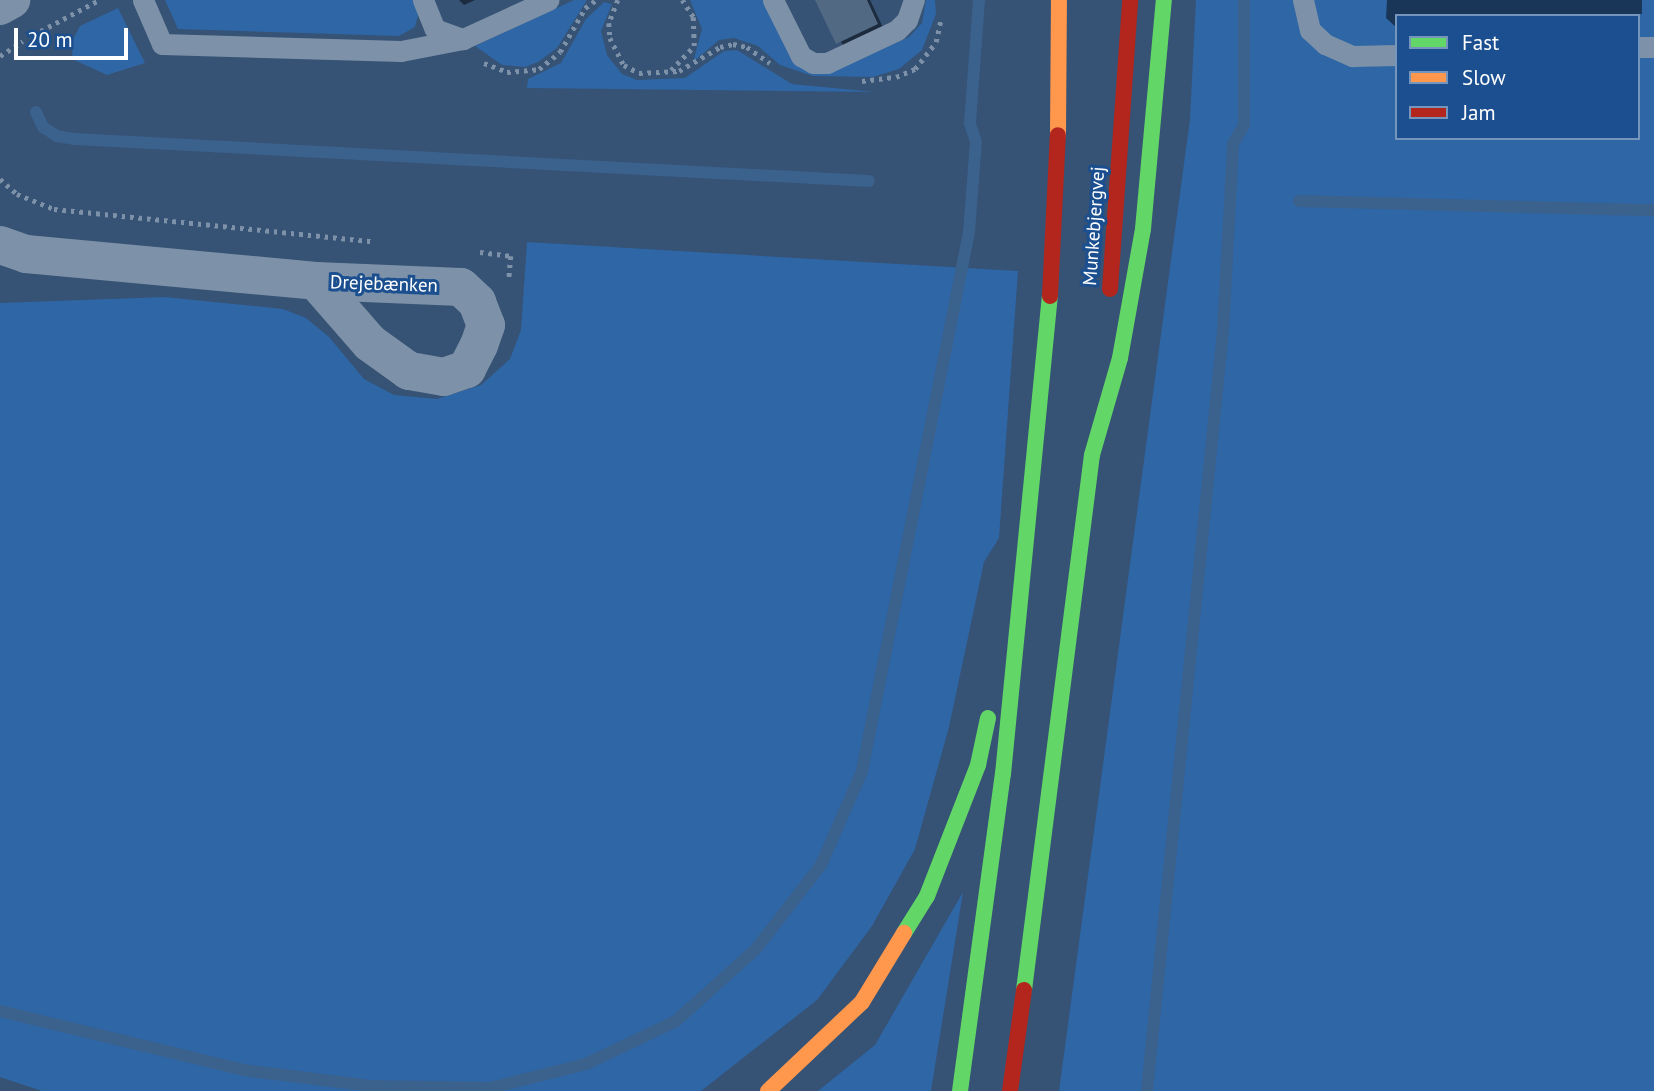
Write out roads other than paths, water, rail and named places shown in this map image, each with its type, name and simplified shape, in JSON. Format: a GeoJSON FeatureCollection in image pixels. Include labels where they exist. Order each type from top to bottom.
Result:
{"type":"FeatureCollection","features":[{"type":"Feature","properties":{"kind":"main road"},"geometry":{"type":"LineString","coordinates":[[960,1091],[1003,774],[1048,341],[1058,141],[1059,0]]}},
{"type":"Feature","properties":{"kind":"main road","name":"Munkebjergvej"},"geometry":{"type":"LineString","coordinates":[[1108,303],[1130,0]]}},
{"type":"Feature","properties":{"kind":"main road"},"geometry":{"type":"LineString","coordinates":[[1092,455],[1120,358],[1143,229],[1164,0]]}},
{"type":"Feature","properties":{"kind":"main road"},"geometry":{"type":"LineString","coordinates":[[1010,1091],[1104,344]]}},
{"type":"Feature","properties":{"kind":"main road"},"geometry":{"type":"LineString","coordinates":[[768,1091],[785,1080],[862,1002],[927,895],[978,765],[1028,538]]}},
{"type":"Feature","properties":{"kind":"main road"},"geometry":{"type":"LineString","coordinates":[[1018,1091],[1024,990]]}},
{"type":"Feature","properties":{"kind":"street"},"geometry":{"type":"LineString","coordinates":[[0,6],[12,0]]}},
{"type":"Feature","properties":{"kind":"street","name":"Drejebænken"},"geometry":{"type":"LineString","coordinates":[[0,245],[26,254],[316,281],[461,287],[477,302],[486,325],[480,345],[467,369],[444,377],[409,371],[370,343],[316,281]]}},
{"type":"Feature","properties":{"kind":"lane"},"geometry":{"type":"LineString","coordinates":[[143,0],[162,44],[401,51],[463,40],[548,0]]}},
{"type":"Feature","properties":{"kind":"lane"},"geometry":{"type":"LineString","coordinates":[[423,0],[435,29],[463,40]]}},
{"type":"Feature","properties":{"kind":"lane"},"geometry":{"type":"LineString","coordinates":[[773,0],[802,56],[820,63],[841,59],[897,30],[912,12],[914,0]]}},
{"type":"Feature","properties":{"kind":"lane"},"geometry":{"type":"LineString","coordinates":[[1303,0],[1310,30],[1325,44],[1352,56],[1395,55]]}},
{"type":"Feature","properties":{"kind":"waterway"},"geometry":{"type":"LineString","coordinates":[[0,1011],[243,1070],[371,1086],[490,1088],[586,1064],[676,1021],[756,949],[821,865],[862,771],[969,232],[976,142],[970,123],[979,0]]}},
{"type":"Feature","properties":{"kind":"waterway"},"geometry":{"type":"LineString","coordinates":[[1147,1091],[1223,331],[1233,144],[1244,125],[1244,0]]}},
{"type":"Feature","properties":{"kind":"waterway"},"geometry":{"type":"LineString","coordinates":[[36,112],[43,127],[57,136],[74,139],[869,181]]}},
{"type":"Feature","properties":{"kind":"waterway"},"geometry":{"type":"LineString","coordinates":[[1299,201],[1654,210]]}}]}
